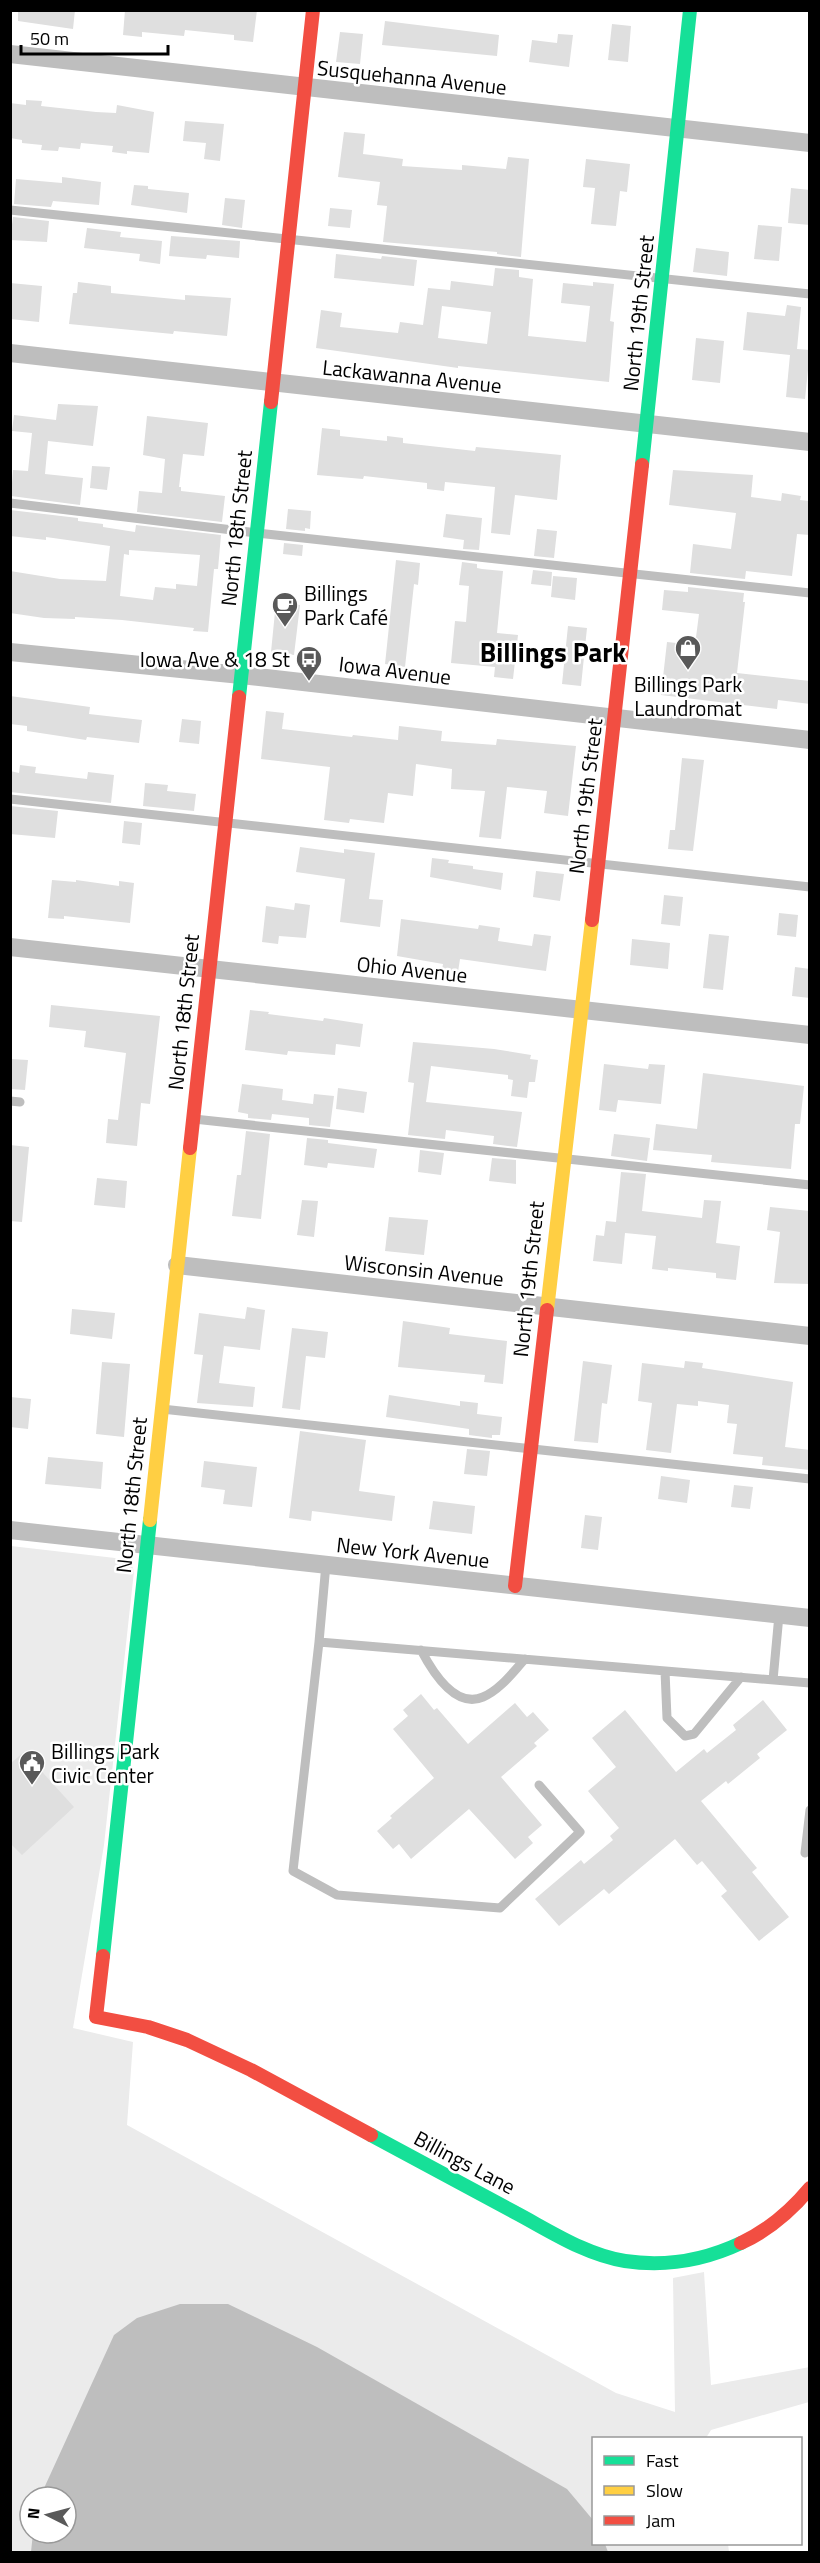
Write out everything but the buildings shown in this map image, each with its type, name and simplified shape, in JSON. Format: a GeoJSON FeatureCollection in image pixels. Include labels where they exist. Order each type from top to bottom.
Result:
{"type":"FeatureCollection","features":[{"type":"Feature","properties":{"kind":"street","name":"North 18th Street"},"geometry":{"type":"LineString","coordinates":[[96,2017],[313,10]]}},
{"type":"Feature","properties":{"kind":"street","name":"North 19th Street"},"geometry":{"type":"LineString","coordinates":[[515,1586],[648,424],[690,10]]}},
{"type":"Feature","properties":{"kind":"street","name":"Susquehanna Avenue"},"geometry":{"type":"LineString","coordinates":[[10,54],[810,142]]}},
{"type":"Feature","properties":{"kind":"street","name":"Lackawanna Avenue"},"geometry":{"type":"LineString","coordinates":[[10,353],[810,442]]}},
{"type":"Feature","properties":{"kind":"street","name":"Iowa Avenue"},"geometry":{"type":"LineString","coordinates":[[10,652],[241,675],[810,740]]}},
{"type":"Feature","properties":{"kind":"street","name":"Ohio Avenue"},"geometry":{"type":"LineString","coordinates":[[10,947],[810,1035]]}},
{"type":"Feature","properties":{"kind":"street","name":"Wisconsin Avenue"},"geometry":{"type":"LineString","coordinates":[[177,1265],[810,1336]]}},
{"type":"Feature","properties":{"kind":"street","name":"New York Avenue"},"geometry":{"type":"LineString","coordinates":[[10,1530],[810,1618]]}},
{"type":"Feature","properties":{"kind":"street","name":"Billings Lane"},"geometry":{"type":"LineString","coordinates":[[96,2017],[134,2023],[178,2036],[203,2047],[251,2070],[570,2242],[627,2261],[687,2259],[740,2244],[775,2224],[810,2188]]}},
{"type":"Feature","properties":{"kind":"lane"},"geometry":{"type":"LineString","coordinates":[[10,210],[810,294]]}},
{"type":"Feature","properties":{"kind":"lane"},"geometry":{"type":"LineString","coordinates":[[10,503],[257,533],[810,593]]}},
{"type":"Feature","properties":{"kind":"lane"},"geometry":{"type":"LineString","coordinates":[[10,799],[810,887]]}},
{"type":"Feature","properties":{"kind":"lane"},"geometry":{"type":"LineString","coordinates":[[193,1119],[810,1185]]}},
{"type":"Feature","properties":{"kind":"lane"},"geometry":{"type":"LineString","coordinates":[[161,1408],[810,1479]]}},
{"type":"Feature","properties":{"kind":"lane"},"geometry":{"type":"LineString","coordinates":[[326,1564],[293,1871],[337,1895],[500,1908],[580,1832],[539,1785]]}},
{"type":"Feature","properties":{"kind":"lane"},"geometry":{"type":"LineString","coordinates":[[773,1680],[779,1615]]}},
{"type":"Feature","properties":{"kind":"lane"},"geometry":{"type":"LineString","coordinates":[[319,1642],[810,1683]]}},
{"type":"Feature","properties":{"kind":"lane"},"geometry":{"type":"LineString","coordinates":[[421,1650],[434,1674],[454,1692],[471,1700],[484,1697],[498,1687],[525,1659]]}},
{"type":"Feature","properties":{"kind":"lane"},"geometry":{"type":"LineString","coordinates":[[665,1671],[667,1718],[685,1736],[694,1734],[741,1677]]}},
{"type":"Feature","properties":{"kind":"lane"},"geometry":{"type":"LineString","coordinates":[[805,1853],[810,1810]]}},
{"type":"Feature","properties":{"kind":"shaded area"},"geometry":{"type":"Polygon","coordinates":[[[11,1546],[115,1558],[131,1563],[134,1571],[104,1845],[73,2028],[133,2042],[127,2125],[616,2393],[675,2412],[673,2278],[704,2272],[711,2385],[810,2367],[809,2402],[711,2430],[707,2437],[592,2437],[592,2545],[728,2545],[729,2552],[11,2552],[11,1546]]]}},
{"type":"Feature","properties":{"kind":"shaded area"},"geometry":{"type":"Polygon","coordinates":[[[180,2304],[228,2304],[317,2347],[567,2489],[592,2519],[592,2545],[605,2545],[608,2552],[31,2552],[32,2545],[78,2545],[78,2485],[45,2485],[114,2335],[137,2318],[180,2304]]]}},
{"type":"Feature","properties":{"kind":"traffic: fast"},"geometry":{"type":"LineString","coordinates":[[642,465],[690,10]]}},
{"type":"Feature","properties":{"kind":"traffic: fast"},"geometry":{"type":"LineString","coordinates":[[239,697],[271,402]]}},
{"type":"Feature","properties":{"kind":"traffic: fast"},"geometry":{"type":"LineString","coordinates":[[103,1956],[150,1520]]}},
{"type":"Feature","properties":{"kind":"traffic: fast"},"geometry":{"type":"LineString","coordinates":[[371,2135],[569,2242],[596,2254],[640,2263],[684,2261],[713,2254],[741,2243]]}},
{"type":"Feature","properties":{"kind":"traffic: slow"},"geometry":{"type":"LineString","coordinates":[[547,1310],[592,920]]}},
{"type":"Feature","properties":{"kind":"traffic: slow"},"geometry":{"type":"LineString","coordinates":[[150,1520],[190,1148]]}},
{"type":"Feature","properties":{"kind":"traffic: jam"},"geometry":{"type":"LineString","coordinates":[[271,402],[313,10]]}},
{"type":"Feature","properties":{"kind":"traffic: jam"},"geometry":{"type":"LineString","coordinates":[[592,920],[642,465]]}},
{"type":"Feature","properties":{"kind":"traffic: jam"},"geometry":{"type":"LineString","coordinates":[[190,1148],[239,697]]}},
{"type":"Feature","properties":{"kind":"traffic: jam"},"geometry":{"type":"LineString","coordinates":[[515,1586],[547,1310]]}},
{"type":"Feature","properties":{"kind":"traffic: jam"},"geometry":{"type":"LineString","coordinates":[[103,1956],[96,2017],[148,2027],[187,2040],[251,2070],[371,2135]]}},
{"type":"Feature","properties":{"kind":"traffic: jam"},"geometry":{"type":"LineString","coordinates":[[741,2243],[778,2220],[810,2188]]}},
{"type":"Feature","properties":{"kind":"place","name":"Billings Park Café"},"geometry":{"type":"Point","coordinates":[285,628]}},
{"type":"Feature","properties":{"kind":"place","name":"Billings Park Laundromat"},"geometry":{"type":"Point","coordinates":[688,671]}},
{"type":"Feature","properties":{"kind":"place","name":"Iowa Ave & 18 St"},"geometry":{"type":"Point","coordinates":[309,682]}},
{"type":"Feature","properties":{"kind":"place","name":"Billings Park Civic Center"},"geometry":{"type":"Point","coordinates":[32,1786]}},
{"type":"Feature","properties":{"kind":"district","name":"Billings Park"},"geometry":{"type":"Point","coordinates":[553,651]}}]}
